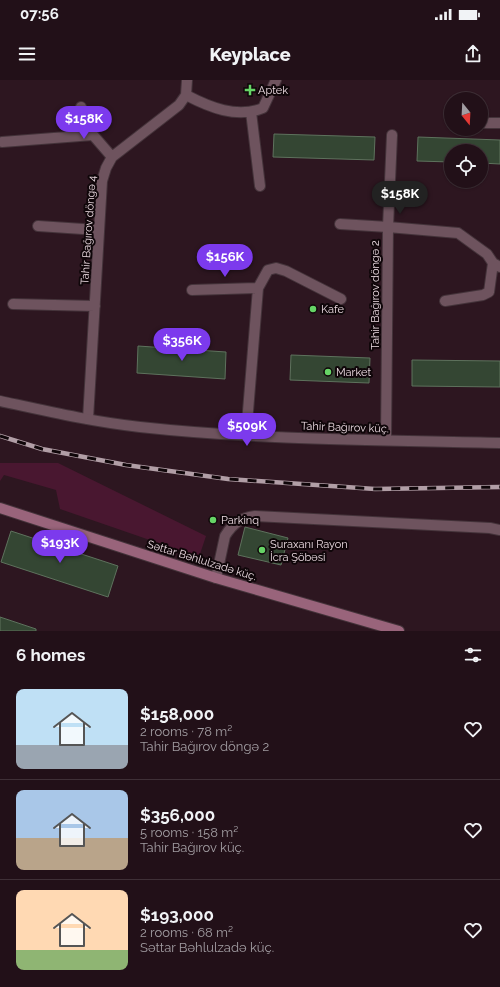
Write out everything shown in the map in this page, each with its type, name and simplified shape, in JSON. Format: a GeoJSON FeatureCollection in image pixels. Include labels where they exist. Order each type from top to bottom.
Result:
{"type":"FeatureCollection","features":[{"type":"Feature","properties":{"kind":"main road","name":"Səttar Bəhlulzadə küç."},"geometry":{"type":"LineString","coordinates":[[0,508],[216,578],[399,631]]}},
{"type":"Feature","properties":{"kind":"street"},"geometry":{"type":"LineString","coordinates":[[187,80],[186,95],[208,107],[220,110],[251,112],[263,108],[276,80]]}},
{"type":"Feature","properties":{"kind":"street","name":"Tahir Bağırov döngə 4"},"geometry":{"type":"LineString","coordinates":[[88,419],[102,181],[106,168],[112,158],[171,113],[186,95]]}},
{"type":"Feature","properties":{"kind":"street"},"geometry":{"type":"LineString","coordinates":[[81,107],[94,135],[112,158]]}},
{"type":"Feature","properties":{"kind":"street"},"geometry":{"type":"LineString","coordinates":[[251,112],[260,186]]}},
{"type":"Feature","properties":{"kind":"street"},"geometry":{"type":"LineString","coordinates":[[488,123],[500,123]]}},
{"type":"Feature","properties":{"kind":"street"},"geometry":{"type":"LineString","coordinates":[[2,142],[94,135]]}},
{"type":"Feature","properties":{"kind":"street"},"geometry":{"type":"LineString","coordinates":[[340,224],[388,227],[392,135]]}},
{"type":"Feature","properties":{"kind":"street"},"geometry":{"type":"LineString","coordinates":[[38,226],[98,230]]}},
{"type":"Feature","properties":{"kind":"street","name":"Tahir Bağırov döngə 2"},"geometry":{"type":"LineString","coordinates":[[386,440],[388,227],[458,233],[487,254],[496,265]]}},
{"type":"Feature","properties":{"kind":"street"},"geometry":{"type":"LineString","coordinates":[[445,301],[483,296],[489,292],[496,265]]}},
{"type":"Feature","properties":{"kind":"street"},"geometry":{"type":"LineString","coordinates":[[246,436],[258,288],[268,270],[276,268],[286,271],[341,299]]}},
{"type":"Feature","properties":{"kind":"street"},"geometry":{"type":"LineString","coordinates":[[192,290],[258,288]]}},
{"type":"Feature","properties":{"kind":"street"},"geometry":{"type":"LineString","coordinates":[[13,304],[95,306]]}},
{"type":"Feature","properties":{"kind":"street","name":"Tahir Bağırov küç."},"geometry":{"type":"LineString","coordinates":[[0,401],[88,419],[138,427],[246,436],[500,443]]}},
{"type":"Feature","properties":{"kind":"street"},"geometry":{"type":"LineString","coordinates":[[216,578],[225,536],[229,530],[242,518],[255,516],[490,528],[500,530]]}},
{"type":"Feature","properties":{"kind":"shaded area"},"geometry":{"type":"Polygon","coordinates":[[[0,463],[58,463],[206,536],[199,557],[60,509],[56,490],[4,475],[0,481],[0,463]]]}},
{"type":"Feature","properties":{"kind":"building"},"geometry":{"type":"Polygon","coordinates":[[[274,134],[375,137],[374,160],[273,157],[274,134]]]}},
{"type":"Feature","properties":{"kind":"building"},"geometry":{"type":"Polygon","coordinates":[[[418,137],[500,140],[500,164],[488,163],[488,144],[444,144],[444,162],[417,161],[418,137]]]}},
{"type":"Feature","properties":{"kind":"building"},"geometry":{"type":"Polygon","coordinates":[[[138,346],[226,352],[225,379],[137,373],[138,346]]]}},
{"type":"Feature","properties":{"kind":"building"},"geometry":{"type":"Polygon","coordinates":[[[291,355],[370,358],[369,383],[290,380],[291,355]]]}},
{"type":"Feature","properties":{"kind":"building"},"geometry":{"type":"Polygon","coordinates":[[[412,360],[500,361],[500,387],[412,386],[412,360]]]}},
{"type":"Feature","properties":{"kind":"building"},"geometry":{"type":"Polygon","coordinates":[[[245,527],[288,538],[281,565],[238,555],[245,527]]]}},
{"type":"Feature","properties":{"kind":"building"},"geometry":{"type":"Polygon","coordinates":[[[11,531],[118,566],[108,597],[1,562],[11,531]]]}},
{"type":"Feature","properties":{"kind":"building"},"geometry":{"type":"Polygon","coordinates":[[[0,617],[36,629],[36,631],[0,631],[0,617]]]}},
{"type":"Feature","properties":{"kind":"railway"},"geometry":{"type":"LineString","coordinates":[[0,436],[42,449],[126,465],[228,479],[375,489],[500,487]]}},
{"type":"Feature","properties":{"kind":"place","name":"Aptek"},"geometry":{"type":"Point","coordinates":[250,90]}},
{"type":"Feature","properties":{"kind":"place","name":"Kafe"},"geometry":{"type":"Point","coordinates":[313,309]}},
{"type":"Feature","properties":{"kind":"place","name":"Market"},"geometry":{"type":"Point","coordinates":[328,372]}},
{"type":"Feature","properties":{"kind":"place","name":"Parkinq"},"geometry":{"type":"Point","coordinates":[213,520]}},
{"type":"Feature","properties":{"kind":"place","name":"Suraxanı Rayon İcra Şöbəsi"},"geometry":{"type":"Point","coordinates":[262,550]}}]}
